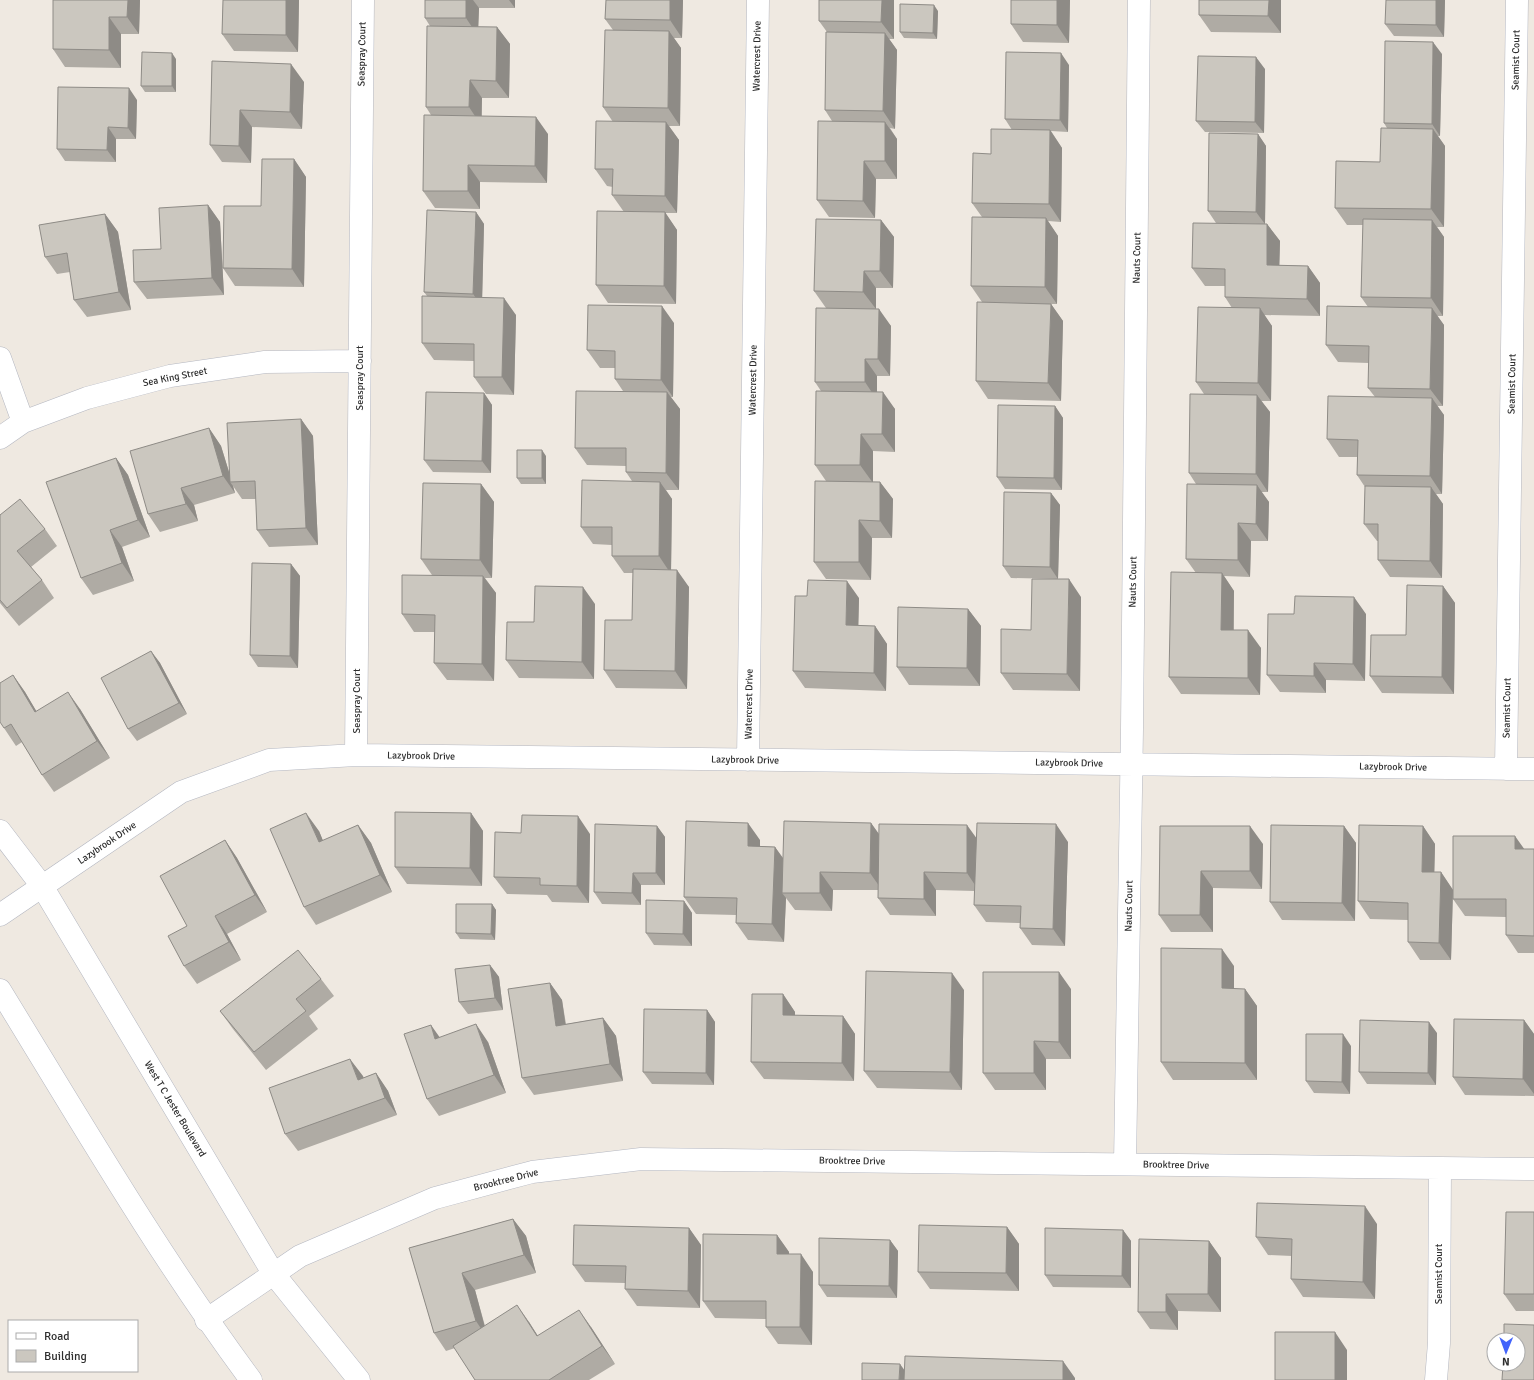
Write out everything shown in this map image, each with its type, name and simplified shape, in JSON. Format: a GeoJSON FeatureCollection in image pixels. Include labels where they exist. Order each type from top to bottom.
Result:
{"type":"FeatureCollection","features":[{"type":"Feature","properties":{"kind":"street","name":"Seaspray Court"},"geometry":{"type":"LineString","coordinates":[[356,755],[363,0]]}},
{"type":"Feature","properties":{"kind":"street","name":"Watercrest Drive"},"geometry":{"type":"LineString","coordinates":[[748,760],[758,0]]}},
{"type":"Feature","properties":{"kind":"street","name":"Nauts Court"},"geometry":{"type":"LineString","coordinates":[[1125,1164],[1139,0]]}},
{"type":"Feature","properties":{"kind":"street","name":"Seamist Court"},"geometry":{"type":"LineString","coordinates":[[1506,769],[1517,0]]}},
{"type":"Feature","properties":{"kind":"street"},"geometry":{"type":"LineString","coordinates":[[0,358],[23,422]]}},
{"type":"Feature","properties":{"kind":"street","name":"Sea King Street"},"geometry":{"type":"LineString","coordinates":[[0,438],[23,422],[87,398],[170,376],[265,362],[360,361]]}},
{"type":"Feature","properties":{"kind":"street","name":"Lazybrook Drive"},"geometry":{"type":"LineString","coordinates":[[0,915],[181,792],[269,760],[356,755],[1534,769]]}},
{"type":"Feature","properties":{"kind":"street","name":"West T C Jester Boulevard"},"geometry":{"type":"LineString","coordinates":[[0,832],[42,886],[273,1273],[359,1380]]}},
{"type":"Feature","properties":{"kind":"street"},"geometry":{"type":"LineString","coordinates":[[0,990],[206,1320],[251,1380]]}},
{"type":"Feature","properties":{"kind":"street","name":"Brooktree Drive"},"geometry":{"type":"LineString","coordinates":[[206,1320],[300,1256],[435,1198],[532,1172],[641,1159],[1534,1169]]}},
{"type":"Feature","properties":{"kind":"street","name":"Seamist Court"},"geometry":{"type":"LineString","coordinates":[[1436,1380],[1439,1343],[1440,1168]]}},
{"type":"Feature","properties":{"kind":"building"},"geometry":{"type":"Polygon","coordinates":[[[53,0],[128,0],[127,17],[109,17],[109,50],[53,49],[53,0]]]}},
{"type":"Feature","properties":{"kind":"building"},"geometry":{"type":"Polygon","coordinates":[[[223,0],[286,0],[286,35],[222,34],[223,0]]]}},
{"type":"Feature","properties":{"kind":"building"},"geometry":{"type":"Polygon","coordinates":[[[425,0],[466,0],[466,18],[425,18],[425,0]]]}},
{"type":"Feature","properties":{"kind":"building"},"geometry":{"type":"Polygon","coordinates":[[[606,0],[670,0],[670,20],[605,19],[606,0]]]}},
{"type":"Feature","properties":{"kind":"building"},"geometry":{"type":"Polygon","coordinates":[[[819,0],[882,0],[881,22],[819,21],[819,0]]]}},
{"type":"Feature","properties":{"kind":"building"},"geometry":{"type":"Polygon","coordinates":[[[1011,0],[1057,0],[1057,25],[1011,24],[1011,0]]]}},
{"type":"Feature","properties":{"kind":"building"},"geometry":{"type":"Polygon","coordinates":[[[1199,0],[1269,0],[1268,16],[1199,15],[1199,0]]]}},
{"type":"Feature","properties":{"kind":"building"},"geometry":{"type":"Polygon","coordinates":[[[1386,0],[1436,0],[1436,25],[1385,24],[1386,0]]]}},
{"type":"Feature","properties":{"kind":"building"},"geometry":{"type":"Polygon","coordinates":[[[900,4],[934,5],[933,33],[900,32],[900,4]]]}},
{"type":"Feature","properties":{"kind":"building"},"geometry":{"type":"Polygon","coordinates":[[[427,26],[497,27],[496,81],[470,80],[469,107],[426,107],[427,26]]]}},
{"type":"Feature","properties":{"kind":"building"},"geometry":{"type":"Polygon","coordinates":[[[605,30],[669,31],[668,108],[603,107],[605,30]]]}},
{"type":"Feature","properties":{"kind":"building"},"geometry":{"type":"Polygon","coordinates":[[[826,32],[885,33],[883,111],[825,110],[826,32]]]}},
{"type":"Feature","properties":{"kind":"building"},"geometry":{"type":"Polygon","coordinates":[[[1385,41],[1433,42],[1432,124],[1384,123],[1385,41]]]}},
{"type":"Feature","properties":{"kind":"building"},"geometry":{"type":"Polygon","coordinates":[[[142,52],[172,53],[172,86],[141,86],[142,52]]]}},
{"type":"Feature","properties":{"kind":"building"},"geometry":{"type":"Polygon","coordinates":[[[1006,52],[1061,53],[1060,120],[1005,119],[1006,52]]]}},
{"type":"Feature","properties":{"kind":"building"},"geometry":{"type":"Polygon","coordinates":[[[1198,56],[1256,57],[1255,122],[1196,121],[1198,56]]]}},
{"type":"Feature","properties":{"kind":"building"},"geometry":{"type":"Polygon","coordinates":[[[212,61],[291,64],[290,112],[240,110],[239,146],[210,145],[212,61]]]}},
{"type":"Feature","properties":{"kind":"building"},"geometry":{"type":"Polygon","coordinates":[[[58,87],[129,88],[128,128],[108,127],[107,150],[57,149],[58,87]]]}},
{"type":"Feature","properties":{"kind":"building"},"geometry":{"type":"Polygon","coordinates":[[[424,115],[536,117],[535,166],[468,165],[468,191],[423,191],[424,115]]]}},
{"type":"Feature","properties":{"kind":"building"},"geometry":{"type":"Polygon","coordinates":[[[596,121],[666,122],[665,196],[612,195],[613,169],[595,169],[596,121]]]}},
{"type":"Feature","properties":{"kind":"building"},"geometry":{"type":"Polygon","coordinates":[[[818,121],[885,122],[885,161],[864,161],[863,201],[817,200],[818,121]]]}},
{"type":"Feature","properties":{"kind":"building"},"geometry":{"type":"Polygon","coordinates":[[[1381,128],[1433,129],[1431,209],[1335,208],[1336,161],[1380,162],[1381,128]]]}},
{"type":"Feature","properties":{"kind":"building"},"geometry":{"type":"Polygon","coordinates":[[[991,129],[1050,130],[1049,204],[972,203],[973,153],[991,154],[991,129]]]}},
{"type":"Feature","properties":{"kind":"building"},"geometry":{"type":"Polygon","coordinates":[[[1209,133],[1258,134],[1256,212],[1208,211],[1209,133]]]}},
{"type":"Feature","properties":{"kind":"building"},"geometry":{"type":"Polygon","coordinates":[[[262,159],[294,159],[292,269],[223,268],[224,206],[261,206],[262,159]]]}},
{"type":"Feature","properties":{"kind":"building"},"geometry":{"type":"Polygon","coordinates":[[[208,205],[212,278],[134,282],[133,250],[161,249],[159,208],[208,205]]]}},
{"type":"Feature","properties":{"kind":"building"},"geometry":{"type":"Polygon","coordinates":[[[427,210],[476,212],[473,294],[424,292],[427,210]]]}},
{"type":"Feature","properties":{"kind":"building"},"geometry":{"type":"Polygon","coordinates":[[[597,211],[665,212],[664,286],[596,285],[597,211]]]}},
{"type":"Feature","properties":{"kind":"building"},"geometry":{"type":"Polygon","coordinates":[[[105,214],[119,292],[74,300],[67,253],[45,257],[39,225],[105,214]]]}},
{"type":"Feature","properties":{"kind":"building"},"geometry":{"type":"Polygon","coordinates":[[[972,217],[1046,218],[1045,287],[971,286],[972,217]]]}},
{"type":"Feature","properties":{"kind":"building"},"geometry":{"type":"Polygon","coordinates":[[[816,219],[881,220],[880,271],[864,271],[863,292],[814,291],[816,219]]]}},
{"type":"Feature","properties":{"kind":"building"},"geometry":{"type":"Polygon","coordinates":[[[1363,219],[1432,220],[1431,298],[1361,297],[1363,219]]]}},
{"type":"Feature","properties":{"kind":"building"},"geometry":{"type":"Polygon","coordinates":[[[1193,223],[1267,224],[1267,265],[1308,266],[1307,299],[1225,297],[1225,269],[1192,268],[1193,223]]]}},
{"type":"Feature","properties":{"kind":"building"},"geometry":{"type":"Polygon","coordinates":[[[422,296],[504,298],[502,377],[474,377],[474,344],[422,343],[422,296]]]}},
{"type":"Feature","properties":{"kind":"building"},"geometry":{"type":"Polygon","coordinates":[[[977,302],[1051,304],[1048,383],[976,381],[977,302]]]}},
{"type":"Feature","properties":{"kind":"building"},"geometry":{"type":"Polygon","coordinates":[[[588,305],[662,306],[661,380],[615,379],[615,351],[587,350],[588,305]]]}},
{"type":"Feature","properties":{"kind":"building"},"geometry":{"type":"Polygon","coordinates":[[[1327,306],[1432,308],[1430,389],[1368,388],[1369,346],[1326,345],[1327,306]]]}},
{"type":"Feature","properties":{"kind":"building"},"geometry":{"type":"Polygon","coordinates":[[[1198,307],[1260,308],[1258,383],[1196,382],[1198,307]]]}},
{"type":"Feature","properties":{"kind":"building"},"geometry":{"type":"Polygon","coordinates":[[[816,308],[879,309],[878,359],[865,359],[865,382],[815,382],[816,308]]]}},
{"type":"Feature","properties":{"kind":"building"},"geometry":{"type":"Polygon","coordinates":[[[576,391],[667,392],[666,473],[626,472],[626,448],[575,448],[576,391]]]}},
{"type":"Feature","properties":{"kind":"building"},"geometry":{"type":"Polygon","coordinates":[[[816,391],[883,392],[882,434],[861,434],[860,465],[815,465],[816,391]]]}},
{"type":"Feature","properties":{"kind":"building"},"geometry":{"type":"Polygon","coordinates":[[[426,392],[484,393],[482,461],[424,460],[426,392]]]}},
{"type":"Feature","properties":{"kind":"building"},"geometry":{"type":"Polygon","coordinates":[[[1190,394],[1257,395],[1256,474],[1189,473],[1190,394]]]}},
{"type":"Feature","properties":{"kind":"building"},"geometry":{"type":"Polygon","coordinates":[[[1328,396],[1432,398],[1430,476],[1357,475],[1358,440],[1327,439],[1328,396]]]}},
{"type":"Feature","properties":{"kind":"building"},"geometry":{"type":"Polygon","coordinates":[[[998,405],[1055,406],[1054,478],[997,477],[998,405]]]}},
{"type":"Feature","properties":{"kind":"building"},"geometry":{"type":"Polygon","coordinates":[[[301,419],[306,528],[257,530],[255,481],[230,482],[227,423],[301,419]]]}},
{"type":"Feature","properties":{"kind":"building"},"geometry":{"type":"Polygon","coordinates":[[[209,428],[223,476],[181,488],[186,504],[148,514],[130,451],[209,428]]]}},
{"type":"Feature","properties":{"kind":"building"},"geometry":{"type":"Polygon","coordinates":[[[517,450],[542,450],[542,478],[517,478],[517,450]]]}},
{"type":"Feature","properties":{"kind":"building"},"geometry":{"type":"Polygon","coordinates":[[[116,458],[138,520],[110,530],[122,563],[81,578],[46,482],[116,458]]]}},
{"type":"Feature","properties":{"kind":"building"},"geometry":{"type":"Polygon","coordinates":[[[582,480],[660,482],[659,556],[612,556],[612,527],[581,527],[582,480]]]}},
{"type":"Feature","properties":{"kind":"building"},"geometry":{"type":"Polygon","coordinates":[[[815,481],[880,482],[880,521],[859,520],[859,562],[814,562],[815,481]]]}},
{"type":"Feature","properties":{"kind":"building"},"geometry":{"type":"Polygon","coordinates":[[[423,483],[481,484],[480,560],[421,559],[423,483]]]}},
{"type":"Feature","properties":{"kind":"building"},"geometry":{"type":"Polygon","coordinates":[[[1187,484],[1257,485],[1256,524],[1238,523],[1238,560],[1186,559],[1187,484]]]}},
{"type":"Feature","properties":{"kind":"building"},"geometry":{"type":"Polygon","coordinates":[[[1365,486],[1431,487],[1430,561],[1378,560],[1378,524],[1364,524],[1365,486]]]}},
{"type":"Feature","properties":{"kind":"building"},"geometry":{"type":"Polygon","coordinates":[[[1004,492],[1051,493],[1050,567],[1003,566],[1004,492]]]}},
{"type":"Feature","properties":{"kind":"building"},"geometry":{"type":"Polygon","coordinates":[[[20,499],[45,529],[17,551],[42,580],[7,608],[0,600],[0,515],[20,499]]]}},
{"type":"Feature","properties":{"kind":"building"},"geometry":{"type":"Polygon","coordinates":[[[252,563],[291,564],[290,656],[250,655],[252,563]]]}},
{"type":"Feature","properties":{"kind":"building"},"geometry":{"type":"Polygon","coordinates":[[[633,569],[677,570],[675,671],[604,670],[605,620],[632,620],[633,569]]]}},
{"type":"Feature","properties":{"kind":"building"},"geometry":{"type":"Polygon","coordinates":[[[1171,572],[1222,573],[1221,630],[1248,630],[1248,678],[1169,677],[1171,572]]]}},
{"type":"Feature","properties":{"kind":"building"},"geometry":{"type":"Polygon","coordinates":[[[402,575],[483,576],[482,664],[434,663],[435,615],[402,614],[402,575]]]}},
{"type":"Feature","properties":{"kind":"building"},"geometry":{"type":"Polygon","coordinates":[[[1032,579],[1069,579],[1067,674],[1001,673],[1001,629],[1031,630],[1032,579]]]}},
{"type":"Feature","properties":{"kind":"building"},"geometry":{"type":"Polygon","coordinates":[[[808,580],[847,581],[846,625],[875,626],[874,673],[793,671],[795,596],[807,596],[808,580]]]}},
{"type":"Feature","properties":{"kind":"building"},"geometry":{"type":"Polygon","coordinates":[[[1407,585],[1443,586],[1442,677],[1370,676],[1371,635],[1406,635],[1407,585]]]}},
{"type":"Feature","properties":{"kind":"building"},"geometry":{"type":"Polygon","coordinates":[[[535,586],[583,587],[582,662],[506,660],[507,622],[534,622],[535,586]]]}},
{"type":"Feature","properties":{"kind":"building"},"geometry":{"type":"Polygon","coordinates":[[[1295,596],[1354,597],[1353,664],[1314,663],[1314,676],[1267,675],[1268,614],[1294,614],[1295,596]]]}},
{"type":"Feature","properties":{"kind":"building"},"geometry":{"type":"Polygon","coordinates":[[[898,607],[968,609],[967,668],[897,667],[898,607]]]}},
{"type":"Feature","properties":{"kind":"building"},"geometry":{"type":"Polygon","coordinates":[[[151,651],[179,703],[128,729],[101,678],[151,651]]]}},
{"type":"Feature","properties":{"kind":"building"},"geometry":{"type":"Polygon","coordinates":[[[13,675],[35,712],[68,692],[97,741],[42,775],[11,724],[4,728],[0,722],[0,683],[13,675]]]}},
{"type":"Feature","properties":{"kind":"building"},"geometry":{"type":"Polygon","coordinates":[[[395,812],[471,813],[470,868],[395,867],[395,812]]]}},
{"type":"Feature","properties":{"kind":"building"},"geometry":{"type":"Polygon","coordinates":[[[306,813],[319,842],[358,825],[380,875],[304,907],[270,829],[306,813]]]}},
{"type":"Feature","properties":{"kind":"building"},"geometry":{"type":"Polygon","coordinates":[[[522,815],[578,816],[577,886],[540,885],[540,878],[494,877],[495,832],[521,833],[522,815]]]}},
{"type":"Feature","properties":{"kind":"building"},"geometry":{"type":"Polygon","coordinates":[[[686,821],[748,823],[748,846],[775,847],[772,924],[736,923],[737,898],[684,897],[686,821]]]}},
{"type":"Feature","properties":{"kind":"building"},"geometry":{"type":"Polygon","coordinates":[[[784,821],[871,823],[870,873],[820,872],[820,893],[782,893],[784,821]]]}},
{"type":"Feature","properties":{"kind":"building"},"geometry":{"type":"Polygon","coordinates":[[[977,823],[1056,824],[1053,929],[1020,928],[1021,906],[974,905],[977,823]]]}},
{"type":"Feature","properties":{"kind":"building"},"geometry":{"type":"Polygon","coordinates":[[[595,824],[657,826],[656,873],[633,873],[632,893],[594,892],[595,824]]]}},
{"type":"Feature","properties":{"kind":"building"},"geometry":{"type":"Polygon","coordinates":[[[879,824],[967,825],[967,873],[924,872],[924,899],[878,898],[879,824]]]}},
{"type":"Feature","properties":{"kind":"building"},"geometry":{"type":"Polygon","coordinates":[[[1271,825],[1344,826],[1342,903],[1270,902],[1271,825]]]}},
{"type":"Feature","properties":{"kind":"building"},"geometry":{"type":"Polygon","coordinates":[[[1359,825],[1423,826],[1422,872],[1441,872],[1439,943],[1408,942],[1408,903],[1358,901],[1359,825]]]}},
{"type":"Feature","properties":{"kind":"building"},"geometry":{"type":"Polygon","coordinates":[[[1160,826],[1250,826],[1250,871],[1201,871],[1200,915],[1159,915],[1160,826]]]}},
{"type":"Feature","properties":{"kind":"building"},"geometry":{"type":"Polygon","coordinates":[[[1453,836],[1515,836],[1515,849],[1534,849],[1534,936],[1506,935],[1506,899],[1453,899],[1453,836]]]}},
{"type":"Feature","properties":{"kind":"building"},"geometry":{"type":"Polygon","coordinates":[[[225,840],[255,895],[215,916],[229,942],[184,966],[168,936],[187,926],[160,876],[225,840]]]}},
{"type":"Feature","properties":{"kind":"building"},"geometry":{"type":"Polygon","coordinates":[[[646,900],[684,901],[683,934],[646,933],[646,900]]]}},
{"type":"Feature","properties":{"kind":"building"},"geometry":{"type":"Polygon","coordinates":[[[456,904],[492,904],[491,934],[456,933],[456,904]]]}},
{"type":"Feature","properties":{"kind":"building"},"geometry":{"type":"Polygon","coordinates":[[[1161,948],[1222,949],[1222,988],[1245,989],[1245,1063],[1161,1062],[1161,948]]]}},
{"type":"Feature","properties":{"kind":"building"},"geometry":{"type":"Polygon","coordinates":[[[298,950],[321,979],[296,999],[306,1011],[254,1052],[220,1011],[298,950]]]}},
{"type":"Feature","properties":{"kind":"building"},"geometry":{"type":"Polygon","coordinates":[[[490,965],[495,998],[459,1002],[455,969],[490,965]]]}},
{"type":"Feature","properties":{"kind":"building"},"geometry":{"type":"Polygon","coordinates":[[[866,971],[952,973],[950,1072],[864,1071],[866,971]]]}},
{"type":"Feature","properties":{"kind":"building"},"geometry":{"type":"Polygon","coordinates":[[[983,972],[1059,972],[1059,1042],[1034,1041],[1034,1073],[983,1073],[983,972]]]}},
{"type":"Feature","properties":{"kind":"building"},"geometry":{"type":"Polygon","coordinates":[[[550,983],[556,1026],[603,1018],[610,1064],[522,1078],[508,989],[550,983]]]}},
{"type":"Feature","properties":{"kind":"building"},"geometry":{"type":"Polygon","coordinates":[[[752,994],[783,994],[783,1015],[843,1016],[842,1063],[751,1062],[752,994]]]}},
{"type":"Feature","properties":{"kind":"building"},"geometry":{"type":"Polygon","coordinates":[[[644,1009],[707,1010],[706,1073],[643,1072],[644,1009]]]}},
{"type":"Feature","properties":{"kind":"building"},"geometry":{"type":"Polygon","coordinates":[[[1454,1019],[1524,1020],[1523,1079],[1453,1077],[1454,1019]]]}},
{"type":"Feature","properties":{"kind":"building"},"geometry":{"type":"Polygon","coordinates":[[[1360,1020],[1429,1022],[1428,1073],[1359,1072],[1360,1020]]]}},
{"type":"Feature","properties":{"kind":"building"},"geometry":{"type":"Polygon","coordinates":[[[476,1024],[494,1075],[427,1099],[404,1034],[431,1025],[435,1039],[476,1024]]]}},
{"type":"Feature","properties":{"kind":"building"},"geometry":{"type":"Polygon","coordinates":[[[1306,1034],[1343,1034],[1342,1082],[1306,1081],[1306,1034]]]}},
{"type":"Feature","properties":{"kind":"building"},"geometry":{"type":"Polygon","coordinates":[[[350,1059],[358,1080],[376,1073],[385,1098],[285,1134],[269,1088],[350,1059]]]}},
{"type":"Feature","properties":{"kind":"building"},"geometry":{"type":"Polygon","coordinates":[[[1257,1203],[1365,1206],[1363,1282],[1291,1279],[1292,1239],[1256,1237],[1257,1203]]]}},
{"type":"Feature","properties":{"kind":"building"},"geometry":{"type":"Polygon","coordinates":[[[1506,1212],[1534,1212],[1534,1294],[1504,1294],[1506,1212]]]}},
{"type":"Feature","properties":{"kind":"building"},"geometry":{"type":"Polygon","coordinates":[[[513,1219],[524,1255],[462,1273],[476,1321],[434,1333],[409,1248],[513,1219]]]}},
{"type":"Feature","properties":{"kind":"building"},"geometry":{"type":"Polygon","coordinates":[[[574,1225],[689,1228],[688,1291],[625,1289],[626,1266],[573,1265],[574,1225]]]}},
{"type":"Feature","properties":{"kind":"building"},"geometry":{"type":"Polygon","coordinates":[[[919,1225],[1007,1227],[1006,1273],[918,1272],[919,1225]]]}},
{"type":"Feature","properties":{"kind":"building"},"geometry":{"type":"Polygon","coordinates":[[[1045,1228],[1123,1230],[1122,1276],[1045,1275],[1045,1228]]]}},
{"type":"Feature","properties":{"kind":"building"},"geometry":{"type":"Polygon","coordinates":[[[703,1234],[777,1235],[777,1254],[801,1254],[800,1327],[766,1327],[766,1301],[703,1301],[703,1234]]]}},
{"type":"Feature","properties":{"kind":"building"},"geometry":{"type":"Polygon","coordinates":[[[819,1238],[890,1240],[889,1286],[819,1285],[819,1238]]]}},
{"type":"Feature","properties":{"kind":"building"},"geometry":{"type":"Polygon","coordinates":[[[1139,1239],[1209,1241],[1208,1294],[1166,1294],[1166,1312],[1138,1312],[1139,1239]]]}},
{"type":"Feature","properties":{"kind":"building"},"geometry":{"type":"Polygon","coordinates":[[[517,1305],[537,1336],[579,1310],[602,1346],[549,1380],[475,1380],[453,1346],[517,1305]]]}},
{"type":"Feature","properties":{"kind":"building"},"geometry":{"type":"Polygon","coordinates":[[[1504,1324],[1534,1325],[1534,1380],[1502,1380],[1502,1372],[1526,1372],[1526,1332],[1504,1332],[1504,1324]]]}},
{"type":"Feature","properties":{"kind":"building"},"geometry":{"type":"Polygon","coordinates":[[[1275,1332],[1335,1332],[1335,1380],[1275,1380],[1275,1332]]]}},
{"type":"Feature","properties":{"kind":"building"},"geometry":{"type":"Polygon","coordinates":[[[905,1356],[1063,1361],[1063,1380],[904,1380],[905,1356]]]}},
{"type":"Feature","properties":{"kind":"building"},"geometry":{"type":"Polygon","coordinates":[[[862,1363],[900,1364],[899,1380],[862,1380],[862,1363]]]}}]}
